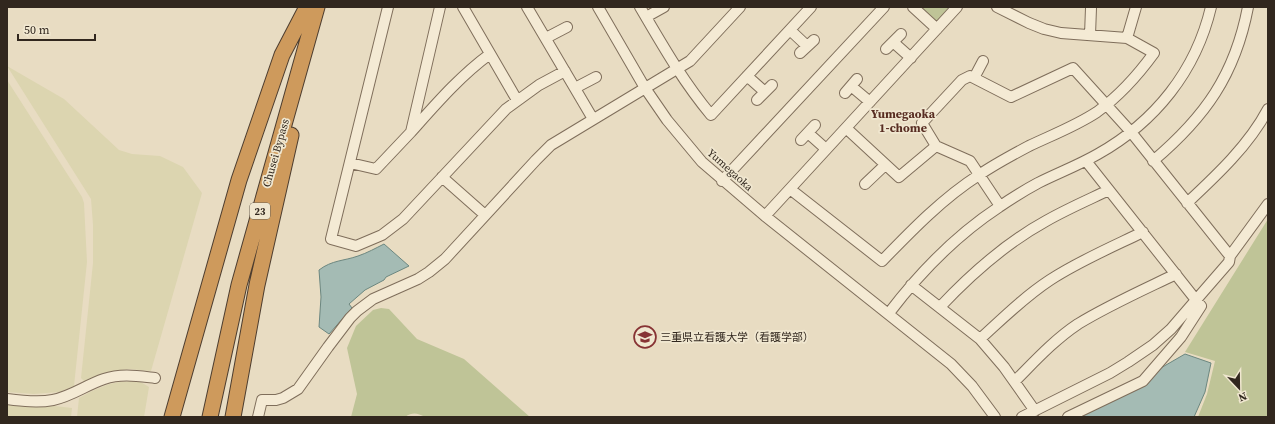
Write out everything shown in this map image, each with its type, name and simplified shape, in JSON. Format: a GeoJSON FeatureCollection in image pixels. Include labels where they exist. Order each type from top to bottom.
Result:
{"type":"FeatureCollection","features":[{"type":"Feature","properties":{"kind":"highway"},"geometry":{"type":"LineString","coordinates":[[172,417],[239,180],[282,55],[307,7]]}},
{"type":"Feature","properties":{"kind":"highway"},"geometry":{"type":"LineString","coordinates":[[233,417],[257,285],[318,7]]}},
{"type":"Feature","properties":{"kind":"highway","name":"Chusei Bypass"},"geometry":{"type":"LineString","coordinates":[[210,417],[239,285],[318,7]]}},
{"type":"Feature","properties":{"kind":"street"},"geometry":{"type":"LineString","coordinates":[[388,7],[331,239],[356,246],[382,235],[403,219],[496,118],[517,100],[539,85],[565,71]]}},
{"type":"Feature","properties":{"kind":"street"},"geometry":{"type":"LineString","coordinates":[[411,132],[440,7]]}},
{"type":"Feature","properties":{"kind":"street"},"geometry":{"type":"LineString","coordinates":[[463,7],[517,100]]}},
{"type":"Feature","properties":{"kind":"street"},"geometry":{"type":"LineString","coordinates":[[527,7],[593,119]]}},
{"type":"Feature","properties":{"kind":"street","name":"Yumegaoka"},"geometry":{"type":"LineString","coordinates":[[598,7],[645,88],[667,120],[702,162],[722,181],[765,216],[889,313],[951,364],[972,386],[995,417]]}},
{"type":"Feature","properties":{"kind":"street"},"geometry":{"type":"LineString","coordinates":[[640,7],[676,69],[693,94],[711,115],[811,7]]}},
{"type":"Feature","properties":{"kind":"street"},"geometry":{"type":"LineString","coordinates":[[646,17],[664,7]]}},
{"type":"Feature","properties":{"kind":"street"},"geometry":{"type":"LineString","coordinates":[[258,417],[262,400],[276,400],[283,398],[298,389],[328,347],[357,311],[373,299],[418,279],[445,259],[551,145],[690,62],[740,7]]}},
{"type":"Feature","properties":{"kind":"street"},"geometry":{"type":"LineString","coordinates":[[722,181],[884,7]]}},
{"type":"Feature","properties":{"kind":"street"},"geometry":{"type":"LineString","coordinates":[[913,7],[937,29]]}},
{"type":"Feature","properties":{"kind":"street"},"geometry":{"type":"LineString","coordinates":[[765,216],[957,7]]}},
{"type":"Feature","properties":{"kind":"street"},"geometry":{"type":"LineString","coordinates":[[790,189],[882,261],[930,213],[979,175],[1029,146],[1079,123],[1105,105],[1136,77],[1154,54],[1126,38],[1061,33],[1044,29],[997,7]]}},
{"type":"Feature","properties":{"kind":"street"},"geometry":{"type":"LineString","coordinates":[[1126,38],[1136,7]]}},
{"type":"Feature","properties":{"kind":"street"},"geometry":{"type":"LineString","coordinates":[[889,313],[926,268],[959,236],[1000,206],[1037,184],[1086,161],[1109,148],[1131,132],[1159,106],[1187,69],[1205,30],[1211,7]]}},
{"type":"Feature","properties":{"kind":"street"},"geometry":{"type":"LineString","coordinates":[[1153,161],[1188,129],[1221,84],[1241,37],[1248,7]]}},
{"type":"Feature","properties":{"kind":"street"},"geometry":{"type":"LineString","coordinates":[[1090,35],[1091,8]]}},
{"type":"Feature","properties":{"kind":"street"},"geometry":{"type":"LineString","coordinates":[[546,38],[567,26]]}},
{"type":"Feature","properties":{"kind":"street"},"geometry":{"type":"LineString","coordinates":[[790,30],[807,46]]}},
{"type":"Feature","properties":{"kind":"street"},"geometry":{"type":"LineString","coordinates":[[900,34],[889,45],[911,58]]}},
{"type":"Feature","properties":{"kind":"street"},"geometry":{"type":"LineString","coordinates":[[350,163],[376,169],[457,81],[490,54]]}},
{"type":"Feature","properties":{"kind":"street"},"geometry":{"type":"LineString","coordinates":[[974,78],[983,61]]}},
{"type":"Feature","properties":{"kind":"street"},"geometry":{"type":"LineString","coordinates":[[1000,206],[970,161],[936,146],[922,123],[962,80],[970,76],[1011,97],[1073,68],[1131,132],[1230,256]]}},
{"type":"Feature","properties":{"kind":"street"},"geometry":{"type":"LineString","coordinates":[[747,76],[768,88],[757,100]]}},
{"type":"Feature","properties":{"kind":"street"},"geometry":{"type":"LineString","coordinates":[[575,88],[595,77]]}},
{"type":"Feature","properties":{"kind":"street"},"geometry":{"type":"LineString","coordinates":[[851,86],[870,102]]}},
{"type":"Feature","properties":{"kind":"street"},"geometry":{"type":"LineString","coordinates":[[1187,203],[1216,176],[1244,144],[1268,109]]}},
{"type":"Feature","properties":{"kind":"street"},"geometry":{"type":"LineString","coordinates":[[846,128],[899,177],[936,146]]}},
{"type":"Feature","properties":{"kind":"street"},"geometry":{"type":"LineString","coordinates":[[801,140],[812,129],[826,149]]}},
{"type":"Feature","properties":{"kind":"street"},"geometry":{"type":"LineString","coordinates":[[1068,417],[1142,382],[1169,352],[1201,306],[1086,161]]}},
{"type":"Feature","properties":{"kind":"street"},"geometry":{"type":"LineString","coordinates":[[865,185],[885,164]]}},
{"type":"Feature","properties":{"kind":"street"},"geometry":{"type":"LineString","coordinates":[[442,177],[485,215]]}},
{"type":"Feature","properties":{"kind":"street"},"geometry":{"type":"LineString","coordinates":[[940,307],[973,274],[1019,237],[1046,221],[1109,190]]}},
{"type":"Feature","properties":{"kind":"street"},"geometry":{"type":"LineString","coordinates":[[1022,417],[1110,373],[1153,345],[1171,329],[1229,262],[1230,256],[1268,204]]}},
{"type":"Feature","properties":{"kind":"street"},"geometry":{"type":"LineString","coordinates":[[980,340],[1024,299],[1049,281],[1087,259],[1143,232]]}},
{"type":"Feature","properties":{"kind":"street"},"geometry":{"type":"LineString","coordinates":[[1015,381],[1045,350],[1079,324],[1176,274]]}},
{"type":"Feature","properties":{"kind":"street"},"geometry":{"type":"LineString","coordinates":[[911,285],[980,340],[1015,381],[1035,411]]}},
{"type":"Feature","properties":{"kind":"street"},"geometry":{"type":"LineString","coordinates":[[7,399],[35,402],[52,400],[74,394],[85,387],[110,378],[131,375],[155,378]]}},
{"type":"Feature","properties":{"kind":"shaded area"},"geometry":{"type":"Polygon","coordinates":[[[7,66],[64,99],[119,150],[132,154],[160,156],[183,167],[202,193],[151,371],[128,369],[115,371],[85,382],[81,378],[93,263],[91,199],[7,66]]]}},
{"type":"Feature","properties":{"kind":"shaded area"},"geometry":{"type":"Polygon","coordinates":[[[7,80],[82,197],[84,203],[87,262],[74,386],[59,392],[34,394],[7,392],[7,80]]]}},
{"type":"Feature","properties":{"kind":"shaded area"},"geometry":{"type":"Polygon","coordinates":[[[139,381],[149,387],[144,417],[77,417],[79,398],[109,384],[139,381]]]}},
{"type":"Feature","properties":{"kind":"shaded area"},"geometry":{"type":"Polygon","coordinates":[[[7,404],[72,408],[71,417],[7,417],[7,404]]]}},
{"type":"Feature","properties":{"kind":"green space"},"geometry":{"type":"Polygon","coordinates":[[[918,7],[951,7],[936,23],[918,7]]]}},
{"type":"Feature","properties":{"kind":"green space"},"geometry":{"type":"Polygon","coordinates":[[[1268,219],[1268,417],[1198,417],[1207,394],[1215,361],[1185,352],[1268,219]]]}},
{"type":"Feature","properties":{"kind":"green space"},"geometry":{"type":"Polygon","coordinates":[[[381,308],[389,309],[417,339],[464,359],[530,417],[425,417],[410,414],[405,417],[351,417],[357,394],[347,348],[356,326],[373,310],[381,308]]]}},
{"type":"Feature","properties":{"kind":"water"},"geometry":{"type":"Polygon","coordinates":[[[384,244],[409,266],[386,277],[384,280],[365,290],[349,304],[352,308],[329,334],[319,327],[321,297],[319,270],[333,262],[353,258],[384,244]]]}},
{"type":"Feature","properties":{"kind":"water"},"geometry":{"type":"Polygon","coordinates":[[[1185,354],[1211,363],[1205,392],[1194,417],[1076,417],[1185,354]]]}},
{"type":"Feature","properties":{"kind":"place","name":"三重県立看護大学（看護学部）"},"geometry":{"type":"Point","coordinates":[645,337]}},
{"type":"Feature","properties":{"kind":"district","name":"Yumegaoka 1-chome"},"geometry":{"type":"Point","coordinates":[903,121]}}]}
